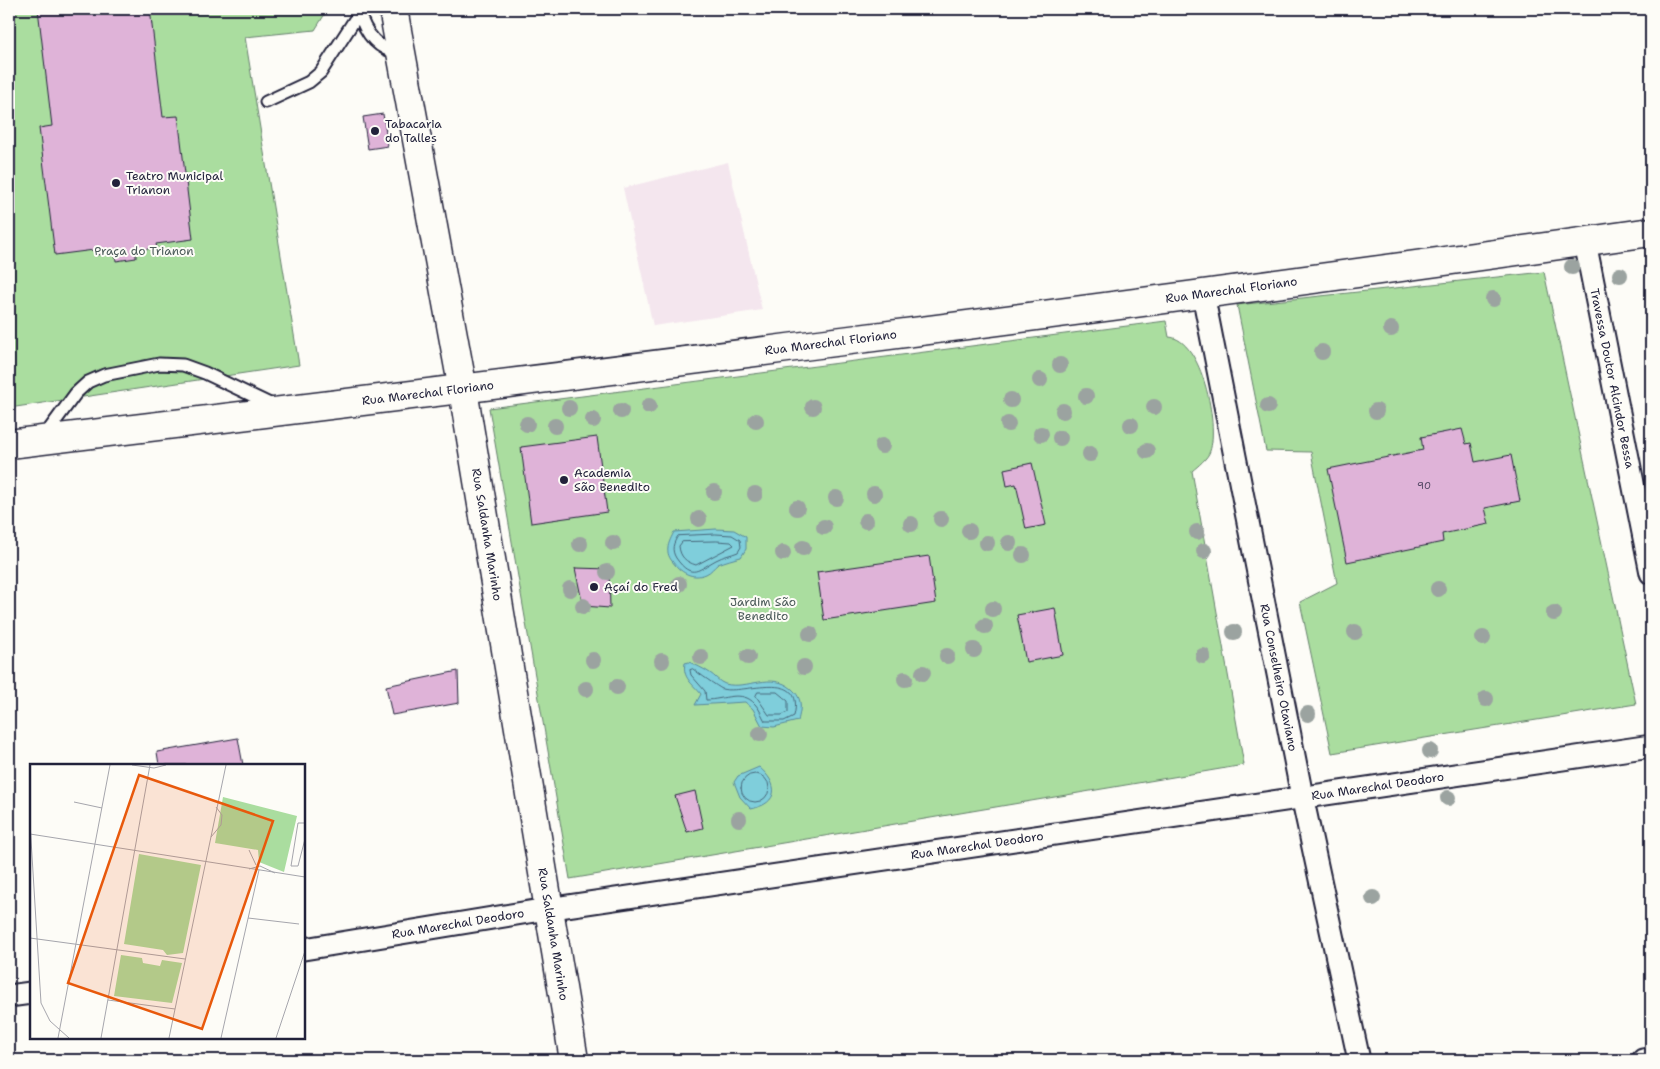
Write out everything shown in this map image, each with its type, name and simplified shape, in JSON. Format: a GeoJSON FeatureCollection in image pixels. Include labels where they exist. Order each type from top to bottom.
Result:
{"type":"FeatureCollection","features":[{"type":"Feature","properties":{"kind":"main road","name":"Rua Saldanha Marinho"},"geometry":{"type":"LineString","coordinates":[[393,9],[463,390],[547,909],[574,1060]]}},
{"type":"Feature","properties":{"kind":"main road","name":"Rua Marechal Floriano"},"geometry":{"type":"LineString","coordinates":[[9,444],[282,410],[463,390],[1203,294],[1651,232]]}},
{"type":"Feature","properties":{"kind":"street","name":"Travessa Doutor Alcindor Bessa"},"geometry":{"type":"LineString","coordinates":[[1585,242],[1651,573]]}},
{"type":"Feature","properties":{"kind":"street","name":"Rua Conselheiro Otaviano"},"geometry":{"type":"LineString","coordinates":[[1203,294],[1302,796],[1360,1060]]}},
{"type":"Feature","properties":{"kind":"street","name":"Rua Marechal Deodoro"},"geometry":{"type":"LineString","coordinates":[[305,948],[547,909],[1302,796],[1651,746]]}},
{"type":"Feature","properties":{"kind":"street"},"geometry":{"type":"LineString","coordinates":[[9,996],[30,993]]}},
{"type":"Feature","properties":{"kind":"street"},"geometry":{"type":"LineString","coordinates":[[1642,1060],[1651,1059]]}},
{"type":"Feature","properties":{"kind":"lane"},"geometry":{"type":"LineString","coordinates":[[359,11],[368,32],[378,45],[388,52],[402,54]]}},
{"type":"Feature","properties":{"kind":"lane"},"geometry":{"type":"LineString","coordinates":[[266,102],[309,82],[321,72],[359,11]]}},
{"type":"Feature","properties":{"kind":"lane"},"geometry":{"type":"LineString","coordinates":[[42,440],[76,393],[88,382],[104,374],[159,364],[183,365],[205,373],[282,410]]}},
{"type":"Feature","properties":{"kind":"shaded area"},"geometry":{"type":"Polygon","coordinates":[[[728,162],[762,310],[653,326],[623,188],[728,162]]]}},
{"type":"Feature","properties":{"kind":"green space","name":"Praça do Trianon"},"geometry":{"type":"Polygon","coordinates":[[[9,9],[328,9],[315,30],[245,37],[299,365],[9,408],[9,9]]]}},
{"type":"Feature","properties":{"kind":"green space"},"geometry":{"type":"Polygon","coordinates":[[[1544,272],[1636,704],[1332,753],[1300,602],[1337,583],[1311,452],[1266,451],[1237,305],[1544,272]]]}},
{"type":"Feature","properties":{"kind":"green space","name":"Jardim São Benedito"},"geometry":{"type":"Polygon","coordinates":[[[1166,321],[1169,337],[1181,341],[1191,352],[1199,367],[1210,404],[1212,439],[1210,451],[1205,459],[1192,471],[1244,765],[570,879],[489,408],[1166,321]]]}},
{"type":"Feature","properties":{"kind":"water"},"geometry":{"type":"Polygon","coordinates":[[[716,529],[734,530],[746,537],[746,549],[741,557],[718,564],[708,573],[701,576],[687,574],[679,569],[668,554],[669,543],[674,532],[716,529]]]}},
{"type":"Feature","properties":{"kind":"water"},"geometry":{"type":"Polygon","coordinates":[[[689,662],[712,674],[725,684],[742,685],[776,681],[784,684],[796,693],[800,700],[798,721],[774,727],[762,726],[753,709],[745,702],[695,705],[701,694],[685,673],[685,663],[689,662]]]}},
{"type":"Feature","properties":{"kind":"water"},"geometry":{"type":"Polygon","coordinates":[[[759,767],[766,773],[773,786],[772,798],[760,806],[751,809],[740,797],[734,782],[738,776],[759,767]]]}},
{"type":"Feature","properties":{"kind":"building","name":"Teatro Municipal Trianon"},"geometry":{"type":"Polygon","coordinates":[[[38,9],[150,9],[163,117],[178,116],[193,239],[156,244],[157,248],[136,250],[136,258],[116,261],[115,253],[95,255],[94,250],[55,255],[39,128],[52,126],[38,9]]]}},
{"type":"Feature","properties":{"kind":"building","name":"Tabacaria do Talles"},"geometry":{"type":"Polygon","coordinates":[[[383,114],[388,146],[368,149],[363,117],[383,114]]]}},
{"type":"Feature","properties":{"kind":"building"},"geometry":{"type":"Polygon","coordinates":[[[1462,429],[1466,444],[1471,443],[1475,462],[1511,455],[1520,501],[1485,508],[1489,524],[1442,534],[1443,542],[1347,562],[1328,469],[1423,450],[1421,437],[1462,429]]]}},
{"type":"Feature","properties":{"kind":"building","name":"Academia São Benedito"},"geometry":{"type":"Polygon","coordinates":[[[597,437],[607,512],[531,523],[521,447],[597,437]]]}},
{"type":"Feature","properties":{"kind":"building"},"geometry":{"type":"Polygon","coordinates":[[[1032,463],[1046,525],[1026,529],[1016,484],[1007,486],[1004,469],[1032,463]]]}},
{"type":"Feature","properties":{"kind":"building"},"geometry":{"type":"Polygon","coordinates":[[[929,556],[936,603],[824,620],[817,572],[929,556]]]}},
{"type":"Feature","properties":{"kind":"building","name":"Açaí do Fred"},"geometry":{"type":"Polygon","coordinates":[[[575,568],[609,569],[610,608],[583,606],[575,568]]]}},
{"type":"Feature","properties":{"kind":"building"},"geometry":{"type":"Polygon","coordinates":[[[1055,608],[1063,655],[1026,662],[1017,615],[1055,608]]]}},
{"type":"Feature","properties":{"kind":"building"},"geometry":{"type":"Polygon","coordinates":[[[458,671],[459,703],[392,715],[386,686],[458,671]]]}},
{"type":"Feature","properties":{"kind":"building"},"geometry":{"type":"Polygon","coordinates":[[[238,738],[243,764],[159,764],[157,752],[238,738]]]}},
{"type":"Feature","properties":{"kind":"building"},"geometry":{"type":"Polygon","coordinates":[[[695,791],[703,828],[687,832],[675,796],[695,791]]]}},
{"type":"Feature","properties":{"kind":"place","name":"Tabacaria do Talles"},"geometry":{"type":"Point","coordinates":[375,131]}},
{"type":"Feature","properties":{"kind":"place","name":"Teatro Municipal Trianon"},"geometry":{"type":"Point","coordinates":[116,183]}},
{"type":"Feature","properties":{"kind":"place","name":"Academia São Benedito"},"geometry":{"type":"Point","coordinates":[564,480]}},
{"type":"Feature","properties":{"kind":"place","name":"Açaí do Fred"},"geometry":{"type":"Point","coordinates":[594,587]}}]}
